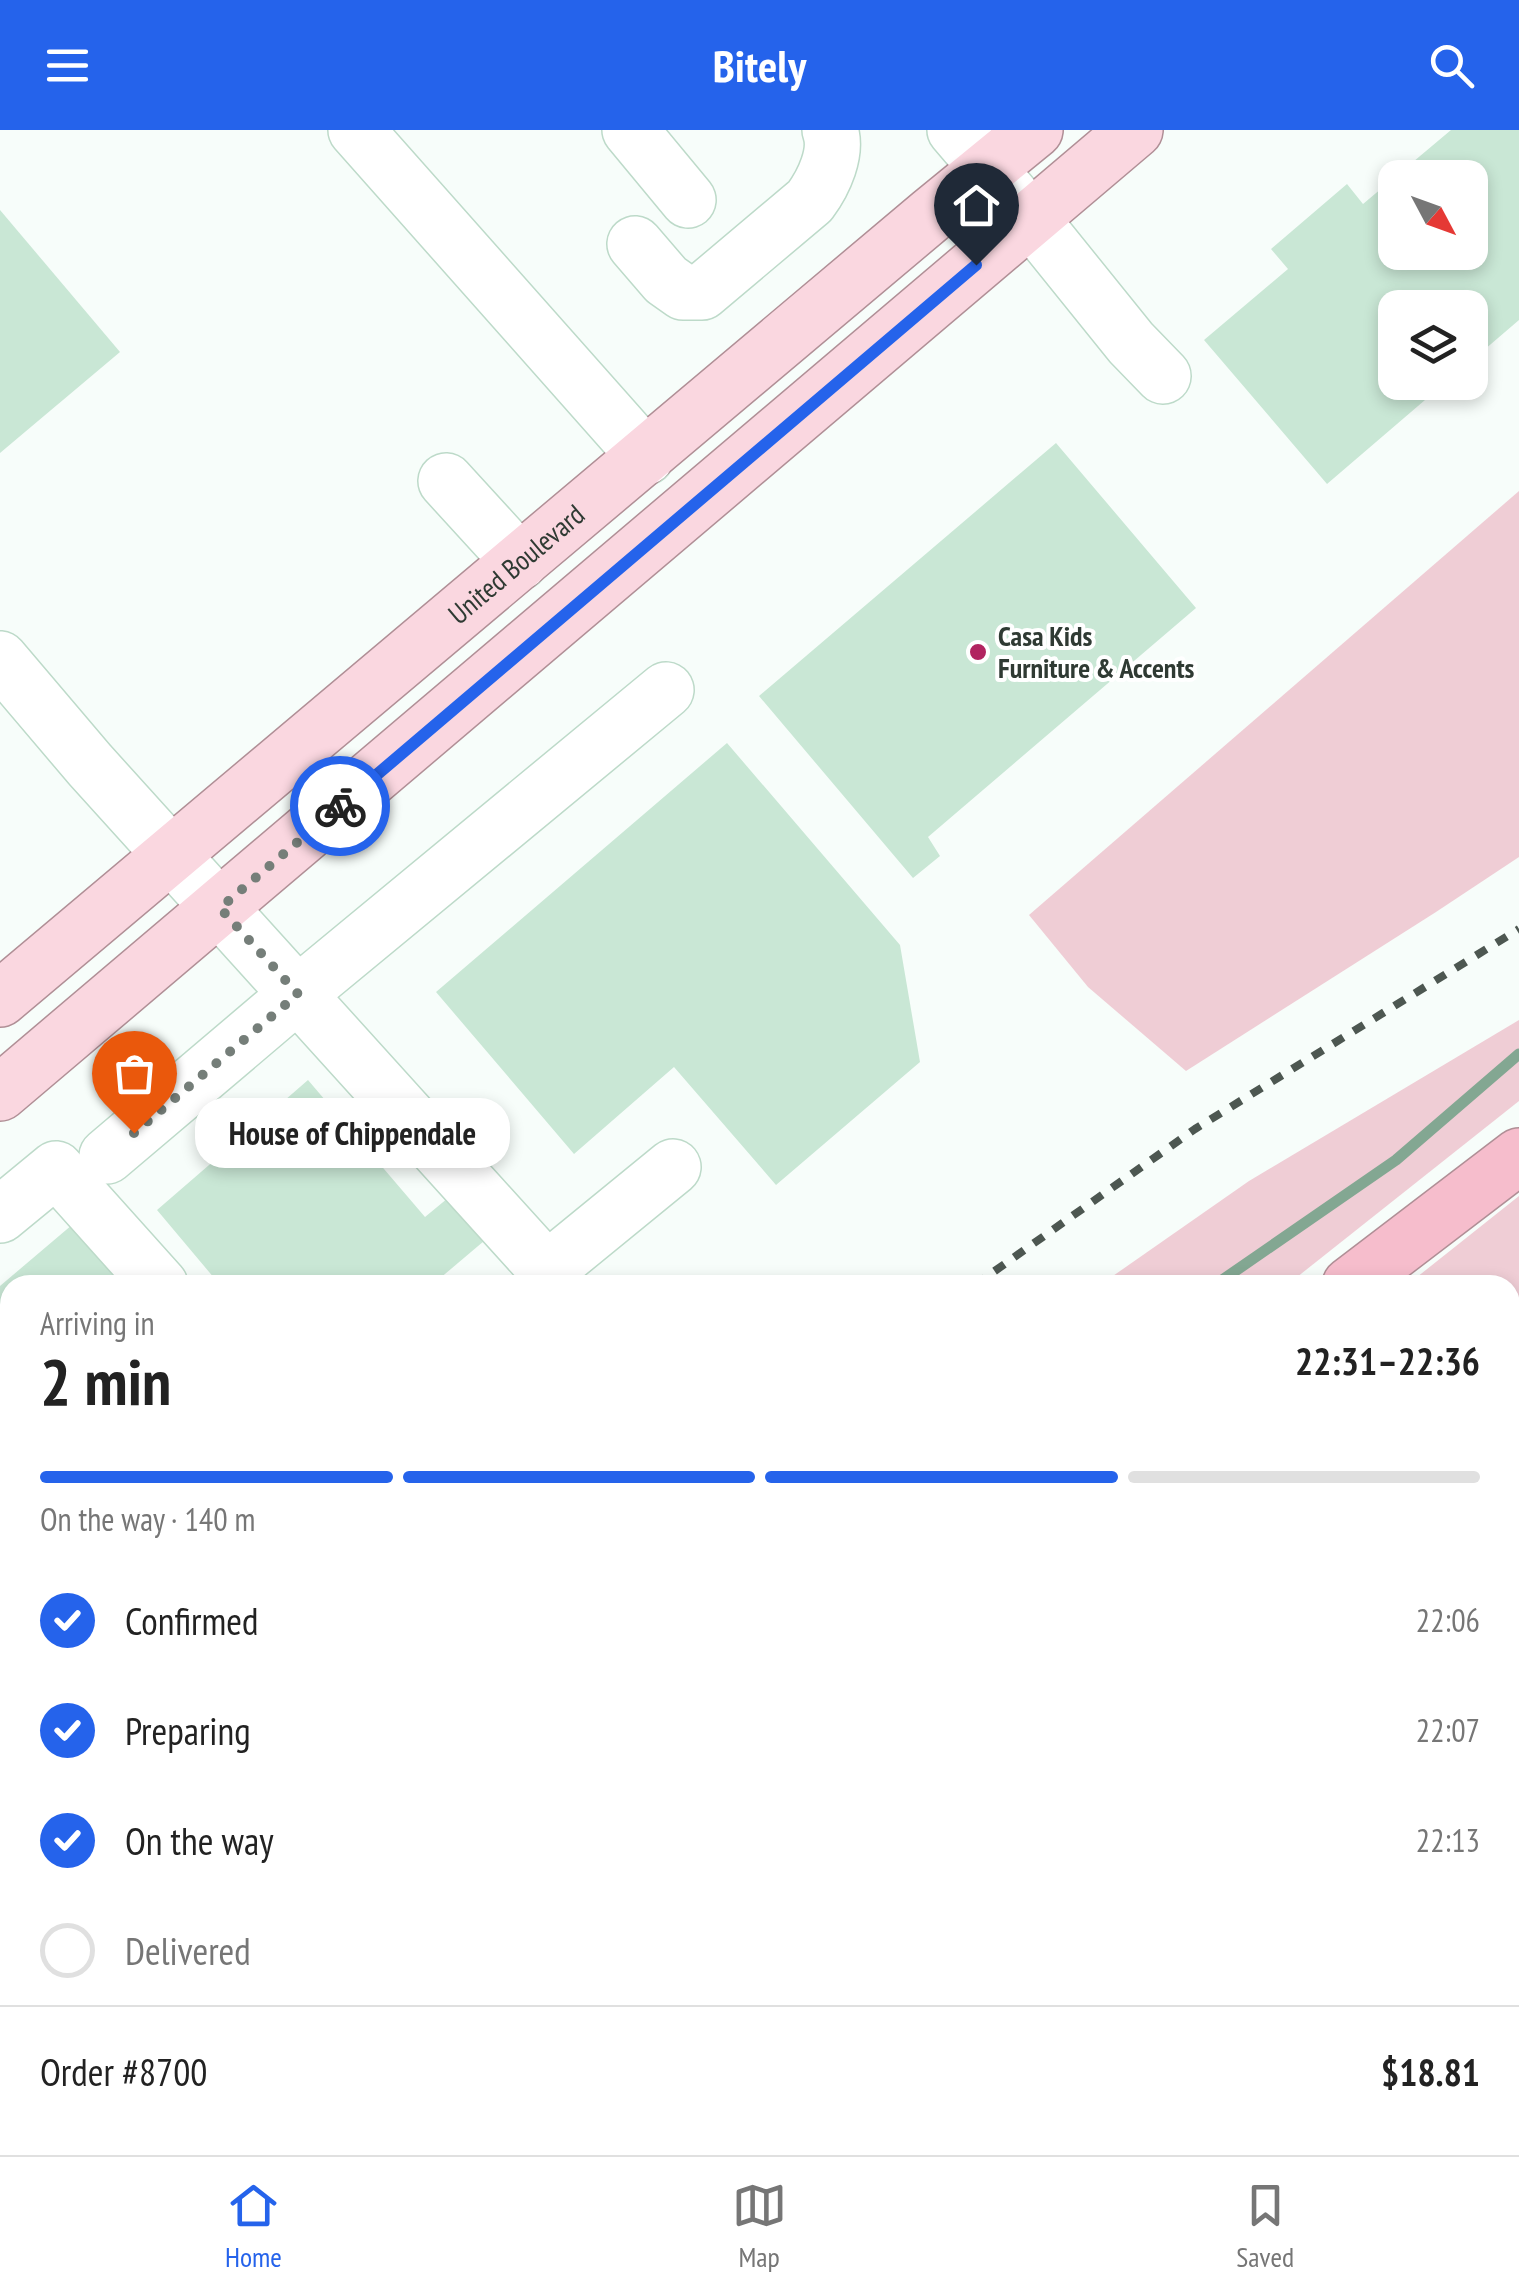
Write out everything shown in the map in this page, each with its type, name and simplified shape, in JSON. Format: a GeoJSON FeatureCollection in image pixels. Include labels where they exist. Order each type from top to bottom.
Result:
{"type":"FeatureCollection","features":[{"type":"Feature","properties":{"kind":"highway"},"geometry":{"type":"LineString","coordinates":[[1363,1275],[1519,1156]]}},
{"type":"Feature","properties":{"kind":"main road","name":"United Boulevard"},"geometry":{"type":"LineString","coordinates":[[0,999],[931,214],[972,150],[1036,130]]}},
{"type":"Feature","properties":{"kind":"main road"},"geometry":{"type":"LineString","coordinates":[[0,1094],[1135,130]]}},
{"type":"Feature","properties":{"kind":"street"},"geometry":{"type":"LineString","coordinates":[[356,130],[646,456]]}},
{"type":"Feature","properties":{"kind":"street"},"geometry":{"type":"LineString","coordinates":[[630,130],[688,200]]}},
{"type":"Feature","properties":{"kind":"street"},"geometry":{"type":"LineString","coordinates":[[782,224],[809,130]]}},
{"type":"Feature","properties":{"kind":"street"},"geometry":{"type":"LineString","coordinates":[[635,244],[666,280],[683,292],[702,292],[810,201],[819,189],[833,149],[830,130]]}},
{"type":"Feature","properties":{"kind":"street"},"geometry":{"type":"LineString","coordinates":[[972,150],[1131,343],[1163,376]]}},
{"type":"Feature","properties":{"kind":"street"},"geometry":{"type":"LineString","coordinates":[[446,481],[520,562]]}},
{"type":"Feature","properties":{"kind":"street"},"geometry":{"type":"LineString","coordinates":[[0,659],[73,780],[170,854],[298,994],[535,1275]]}},
{"type":"Feature","properties":{"kind":"street"},"geometry":{"type":"LineString","coordinates":[[107,1156],[666,690]]}},
{"type":"Feature","properties":{"kind":"street"},"geometry":{"type":"LineString","coordinates":[[542,1275],[673,1167]]}},
{"type":"Feature","properties":{"kind":"street"},"geometry":{"type":"LineString","coordinates":[[0,1215],[56,1169],[151,1275]]}},
{"type":"Feature","properties":{"kind":"shaded area"},"geometry":{"type":"Polygon","coordinates":[[[1519,491],[1519,857],[1186,1071],[1088,987],[1029,915],[1519,491]]]}},
{"type":"Feature","properties":{"kind":"shaded area"},"geometry":{"type":"Polygon","coordinates":[[[1519,1020],[1519,1101],[1300,1275],[1114,1275],[1249,1181],[1519,1020]]]}},
{"type":"Feature","properties":{"kind":"shaded area"},"geometry":{"type":"Polygon","coordinates":[[[1519,1196],[1519,1275],[1420,1275],[1519,1196]]]}},
{"type":"Feature","properties":{"kind":"building"},"geometry":{"type":"Polygon","coordinates":[[[1451,130],[1519,130],[1519,320],[1488,347],[1488,290],[1378,290],[1378,400],[1425,400],[1327,484],[1204,340],[1288,269],[1271,249],[1347,184],[1363,204],[1378,191],[1378,270],[1488,270],[1488,160],[1415,160],[1451,130]]]}},
{"type":"Feature","properties":{"kind":"building"},"geometry":{"type":"Polygon","coordinates":[[[0,210],[120,352],[0,453],[0,210]]]}},
{"type":"Feature","properties":{"kind":"building","name":"Casa Kids Furniture & Accents"},"geometry":{"type":"Polygon","coordinates":[[[1056,443],[1196,608],[928,837],[940,856],[913,878],[759,696],[1056,443]]]}},
{"type":"Feature","properties":{"kind":"building"},"geometry":{"type":"Polygon","coordinates":[[[727,743],[900,945],[920,1062],[776,1185],[674,1067],[574,1154],[436,992],[727,743]]]}},
{"type":"Feature","properties":{"kind":"building"},"geometry":{"type":"Polygon","coordinates":[[[308,1080],[425,1217],[448,1198],[484,1241],[444,1275],[212,1275],[157,1210],[216,1159],[204,1145],[235,1119],[247,1133],[308,1080]]]}},
{"type":"Feature","properties":{"kind":"building"},"geometry":{"type":"Polygon","coordinates":[[[79,1219],[127,1275],[13,1275],[79,1219]]]}},
{"type":"Feature","properties":{"kind":"waterway"},"geometry":{"type":"LineString","coordinates":[[1229,1275],[1396,1160],[1519,1054]]}},
{"type":"Feature","properties":{"kind":"railway"},"geometry":{"type":"LineString","coordinates":[[989,1275],[1195,1129],[1519,929]]}},
{"type":"Feature","properties":{"kind":"way so far"},"geometry":{"type":"LineString","coordinates":[[134,1133],[298,994],[220,908],[340,806]]}},
{"type":"Feature","properties":{"kind":"place","name":"Casa Kids Furniture & Accents"},"geometry":{"type":"Point","coordinates":[978,652]}},
{"type":"Feature","properties":{"kind":"place","name":"House of Chippendale"},"geometry":{"type":"Point","coordinates":[134,1133]}},
{"type":"Feature","properties":{"kind":"route"},"geometry":{"type":"LineString","coordinates":[[340,806],[976,265]]}}]}
